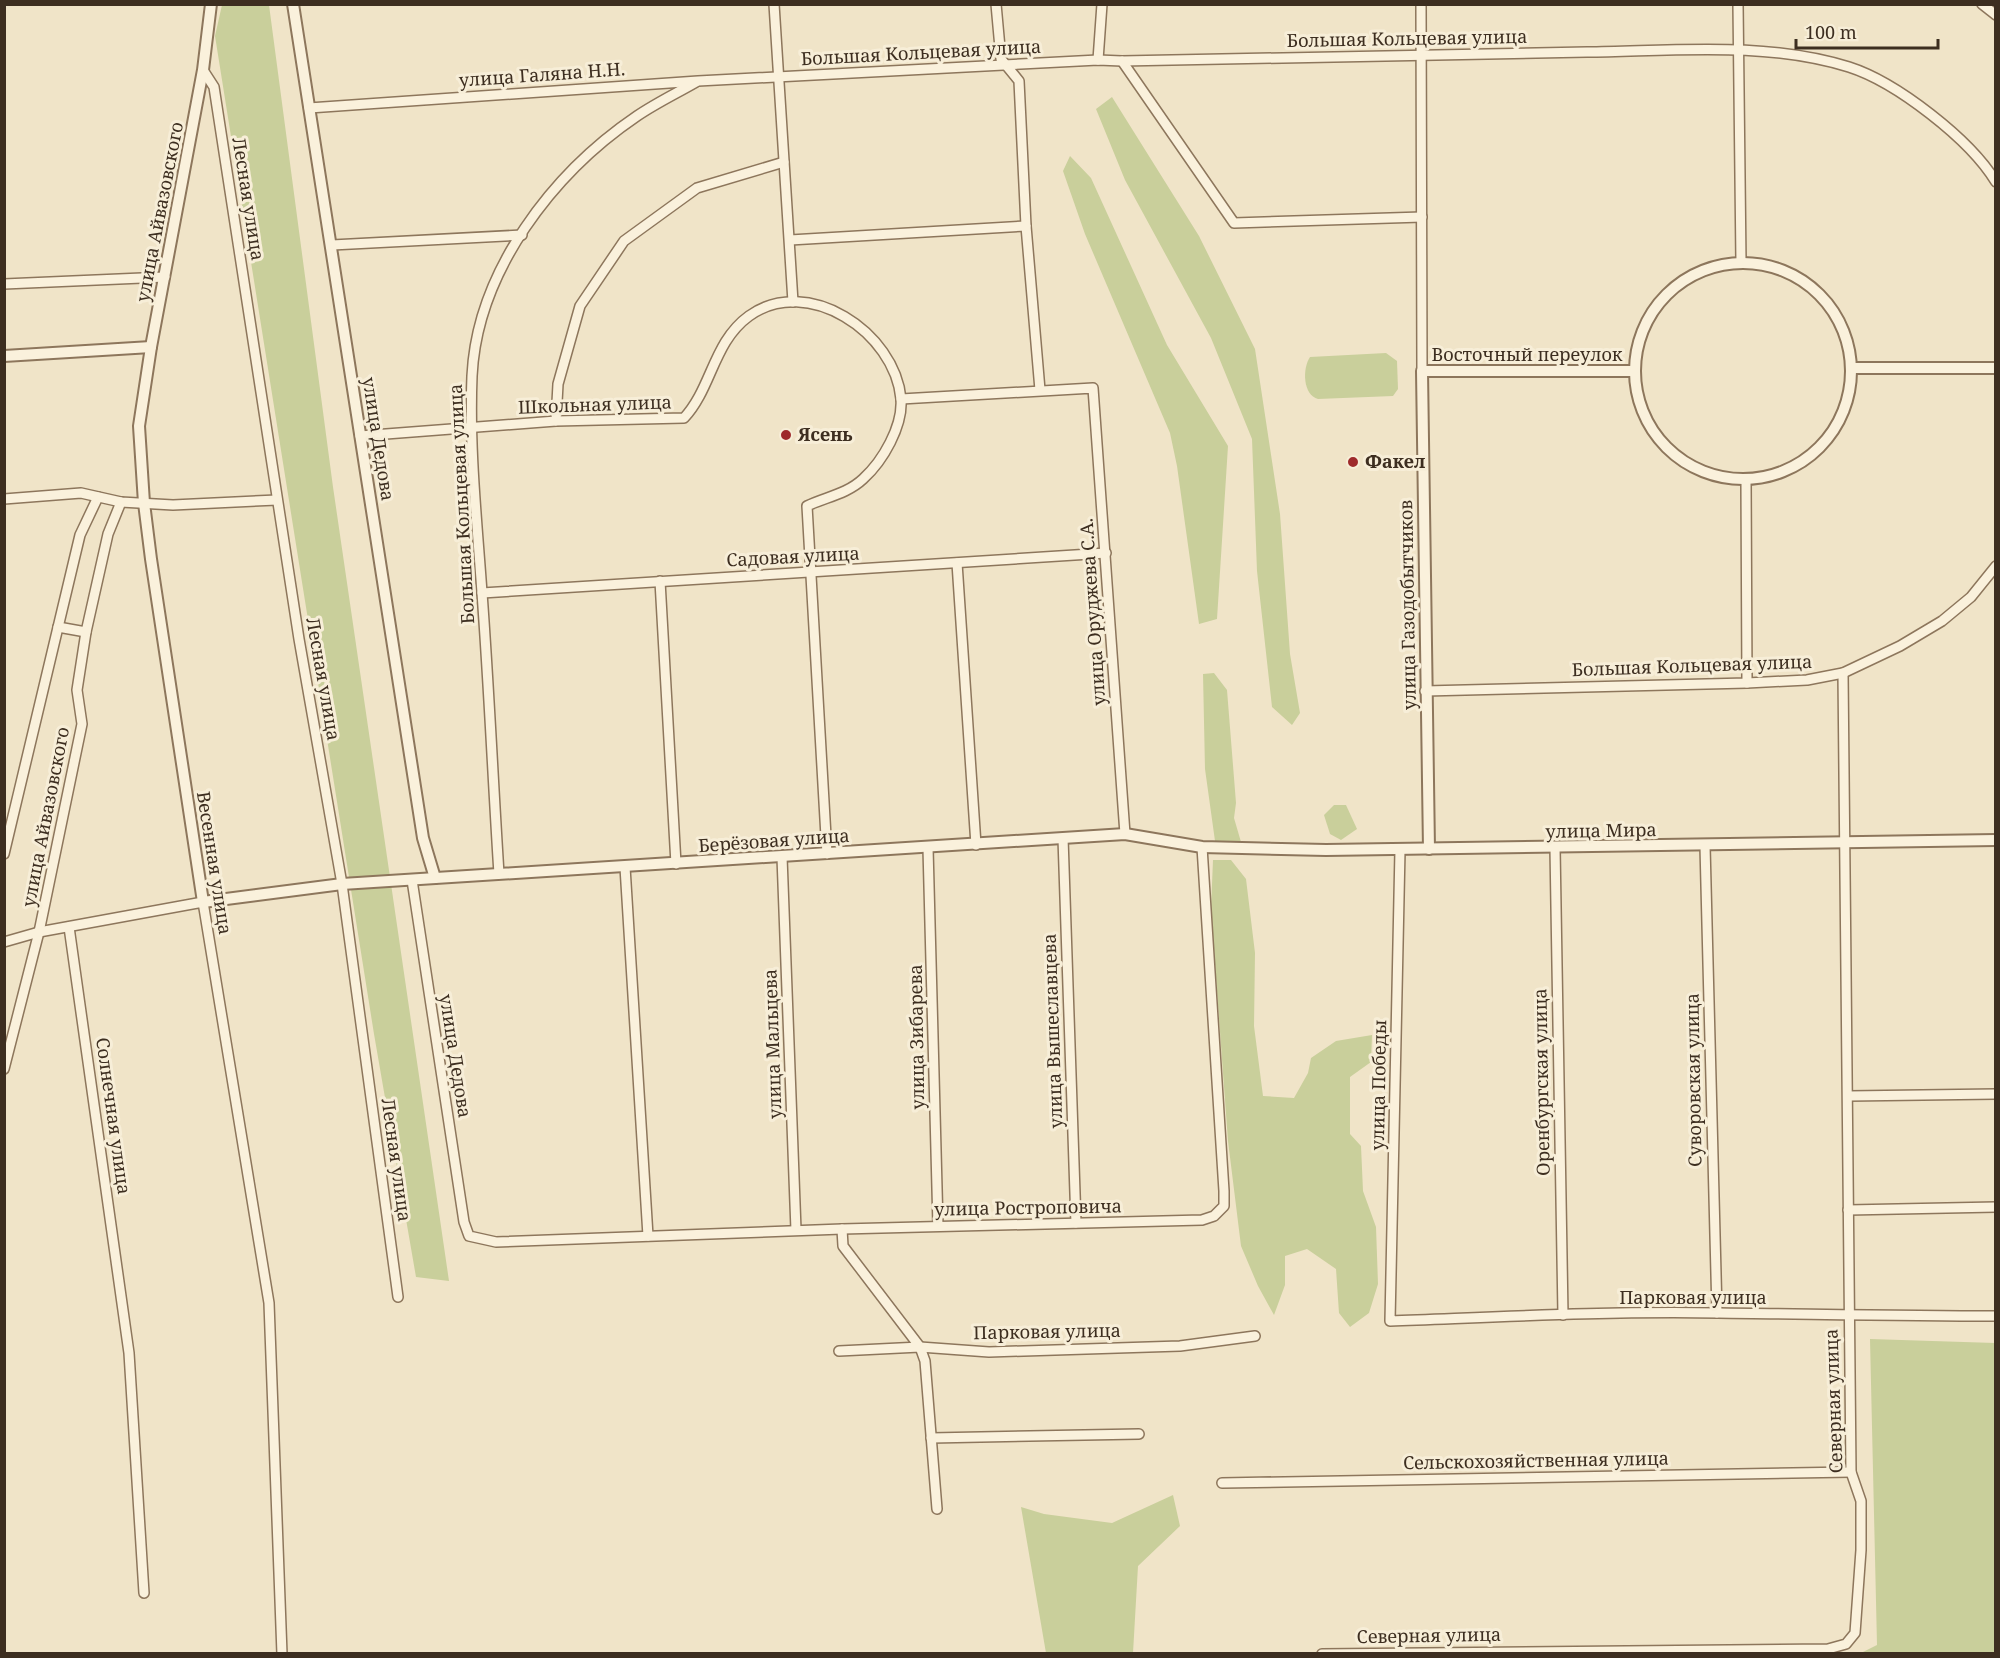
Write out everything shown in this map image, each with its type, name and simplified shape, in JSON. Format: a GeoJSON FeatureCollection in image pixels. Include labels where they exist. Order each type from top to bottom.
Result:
{"type":"FeatureCollection","features":[{"type":"Feature","properties":{"kind":"street","name":"улица Айвазовского"},"geometry":{"type":"LineString","coordinates":[[139,426],[151,346],[203,70],[211,4]]}},
{"type":"Feature","properties":{"kind":"street","name":"улица Дедова"},"geometry":{"type":"LineString","coordinates":[[293,4],[423,838],[435,878]]}},
{"type":"Feature","properties":{"kind":"street"},"geometry":{"type":"LineString","coordinates":[[774,4],[793,302]]}},
{"type":"Feature","properties":{"kind":"street"},"geometry":{"type":"LineString","coordinates":[[901,399],[1040,390],[1026,226],[1019,81],[1001,59],[998,48],[996,4]]}},
{"type":"Feature","properties":{"kind":"street"},"geometry":{"type":"LineString","coordinates":[[1098,60],[1102,4]]}},
{"type":"Feature","properties":{"kind":"street","name":"улица Газодобытчиков"},"geometry":{"type":"LineString","coordinates":[[1421,4],[1425,691],[1429,849]]}},
{"type":"Feature","properties":{"kind":"street"},"geometry":{"type":"LineString","coordinates":[[1738,4],[1741,262]]}},
{"type":"Feature","properties":{"kind":"street"},"geometry":{"type":"LineString","coordinates":[[1982,4],[1995,15]]}},
{"type":"Feature","properties":{"kind":"street","name":"Большая Кольцевая улица"},"geometry":{"type":"LineString","coordinates":[[777,76],[1098,60],[1737,51],[1801,57],[1850,67],[1888,87],[1931,115],[1962,141],[1995,182]]}},
{"type":"Feature","properties":{"kind":"street"},"geometry":{"type":"LineString","coordinates":[[1122,61],[1234,223],[1422,217]]}},
{"type":"Feature","properties":{"kind":"street","name":"Лесная улица"},"geometry":{"type":"LineString","coordinates":[[203,70],[214,87],[278,500],[342,884],[398,1297]]}},
{"type":"Feature","properties":{"kind":"street","name":"улица Галяна Н.Н."},"geometry":{"type":"LineString","coordinates":[[309,108],[777,76]]}},
{"type":"Feature","properties":{"kind":"street","name":"Большая Кольцевая улица"},"geometry":{"type":"LineString","coordinates":[[499,874],[476,529],[472,428],[472,374],[481,321],[499,274],[548,196],[591,154],[637,116],[698,81]]}},
{"type":"Feature","properties":{"kind":"street"},"geometry":{"type":"LineString","coordinates":[[555,421],[558,384],[580,306],[624,241],[697,188],[784,162]]}},
{"type":"Feature","properties":{"kind":"street"},"geometry":{"type":"LineString","coordinates":[[790,240],[1026,226]]}},
{"type":"Feature","properties":{"kind":"street"},"geometry":{"type":"LineString","coordinates":[[332,245],[522,235]]}},
{"type":"Feature","properties":{"kind":"street"},"geometry":{"type":"LineString","coordinates":[[1741,262],[1775,267],[1803,281],[1827,302],[1844,332],[1853,368],[1843,411],[1827,438],[1796,464],[1771,475],[1746,480],[1699,470],[1664,443],[1645,414],[1633,371],[1639,342],[1647,321],[1666,294],[1689,276],[1722,265],[1741,262]]}},
{"type":"Feature","properties":{"kind":"street"},"geometry":{"type":"LineString","coordinates":[[4,284],[165,277]]}},
{"type":"Feature","properties":{"kind":"street","name":"Школьная улица"},"geometry":{"type":"LineString","coordinates":[[360,436],[555,421],[684,418],[696,405],[720,348],[733,330],[748,316],[768,305],[793,302],[824,308],[851,319],[874,338],[890,364],[901,399],[896,426],[878,464],[862,481],[842,493],[807,506],[810,573]]}},
{"type":"Feature","properties":{"kind":"street"},"geometry":{"type":"LineString","coordinates":[[4,356],[151,346]]}},
{"type":"Feature","properties":{"kind":"street"},"geometry":{"type":"LineString","coordinates":[[1853,368],[1995,368]]}},
{"type":"Feature","properties":{"kind":"street","name":"Восточный переулок"},"geometry":{"type":"LineString","coordinates":[[1422,371],[1633,371]]}},
{"type":"Feature","properties":{"kind":"street","name":"улица Оруджева С.А."},"geometry":{"type":"LineString","coordinates":[[1040,390],[1093,388],[1125,834]]}},
{"type":"Feature","properties":{"kind":"street","name":"Весенная улица"},"geometry":{"type":"LineString","coordinates":[[139,426],[144,502],[203,902],[269,1303],[282,1653]]}},
{"type":"Feature","properties":{"kind":"street"},"geometry":{"type":"LineString","coordinates":[[1746,480],[1747,684]]}},
{"type":"Feature","properties":{"kind":"street"},"geometry":{"type":"LineString","coordinates":[[4,499],[81,493],[122,502],[173,505],[278,500]]}},
{"type":"Feature","properties":{"kind":"street"},"geometry":{"type":"LineString","coordinates":[[4,854],[80,535],[98,497]]}},
{"type":"Feature","properties":{"kind":"street","name":"улица Айвазовского"},"geometry":{"type":"LineString","coordinates":[[4,1069],[39,932],[82,724],[76,690],[86,632],[108,534],[122,502]]}},
{"type":"Feature","properties":{"kind":"street","name":"Садовая улица"},"geometry":{"type":"LineString","coordinates":[[482,593],[1106,553]]}},
{"type":"Feature","properties":{"kind":"street"},"geometry":{"type":"LineString","coordinates":[[957,563],[976,845]]}},
{"type":"Feature","properties":{"kind":"street","name":"Большая Кольцевая улица"},"geometry":{"type":"LineString","coordinates":[[1425,691],[1747,684],[1807,680],[1843,673],[1900,646],[1942,621],[1971,597],[1995,566]]}},
{"type":"Feature","properties":{"kind":"street"},"geometry":{"type":"LineString","coordinates":[[810,573],[827,854]]}},
{"type":"Feature","properties":{"kind":"street"},"geometry":{"type":"LineString","coordinates":[[660,581],[676,864]]}},
{"type":"Feature","properties":{"kind":"street"},"geometry":{"type":"LineString","coordinates":[[58,627],[86,632]]}},
{"type":"Feature","properties":{"kind":"street","name":"Северная улица"},"geometry":{"type":"LineString","coordinates":[[1322,1653],[1828,1649],[1846,1644],[1855,1633],[1861,1550],[1861,1500],[1851,1472],[1843,673]]}},
{"type":"Feature","properties":{"kind":"street","name":"Берёзовая улица"},"geometry":{"type":"LineString","coordinates":[[203,902],[342,884],[1125,834],[1205,848]]}},
{"type":"Feature","properties":{"kind":"street","name":"улица Вышеславцева"},"geometry":{"type":"LineString","coordinates":[[1063,838],[1076,1223]]}},
{"type":"Feature","properties":{"kind":"street","name":"улица Мира"},"geometry":{"type":"LineString","coordinates":[[1205,848],[1400,850],[1995,840]]}},
{"type":"Feature","properties":{"kind":"street","name":"Суворовская улица"},"geometry":{"type":"LineString","coordinates":[[1705,846],[1717,1313]]}},
{"type":"Feature","properties":{"kind":"street","name":"улица Зибарева"},"geometry":{"type":"LineString","coordinates":[[928,848],[938,1226]]}},
{"type":"Feature","properties":{"kind":"street","name":"улица Ростроповича"},"geometry":{"type":"LineString","coordinates":[[469,1236],[496,1242],[796,1230],[1202,1220],[1215,1216],[1224,1206],[1205,848]]}},
{"type":"Feature","properties":{"kind":"street","name":"Оренбургская улица"},"geometry":{"type":"LineString","coordinates":[[1555,848],[1563,1315]]}},
{"type":"Feature","properties":{"kind":"street","name":"улица Победы"},"geometry":{"type":"LineString","coordinates":[[1390,1321],[1400,850]]}},
{"type":"Feature","properties":{"kind":"street","name":"улица Мальцева"},"geometry":{"type":"LineString","coordinates":[[782,857],[796,1230]]}},
{"type":"Feature","properties":{"kind":"street"},"geometry":{"type":"LineString","coordinates":[[625,867],[648,1236]]}},
{"type":"Feature","properties":{"kind":"street","name":"улица Дедова"},"geometry":{"type":"LineString","coordinates":[[412,880],[464,1222],[469,1236]]}},
{"type":"Feature","properties":{"kind":"street"},"geometry":{"type":"LineString","coordinates":[[4,942],[39,932],[203,902]]}},
{"type":"Feature","properties":{"kind":"street","name":"Солнечная улица"},"geometry":{"type":"LineString","coordinates":[[69,927],[129,1353],[144,1593]]}},
{"type":"Feature","properties":{"kind":"street"},"geometry":{"type":"LineString","coordinates":[[1849,1096],[1995,1094]]}},
{"type":"Feature","properties":{"kind":"street"},"geometry":{"type":"LineString","coordinates":[[1848,1210],[1995,1207]]}},
{"type":"Feature","properties":{"kind":"street"},"geometry":{"type":"LineString","coordinates":[[842,1229],[843,1246],[920,1347],[925,1361],[937,1509]]}},
{"type":"Feature","properties":{"kind":"street","name":"Парковая улица"},"geometry":{"type":"LineString","coordinates":[[1390,1321],[1717,1313],[1848,1317],[1995,1316]]}},
{"type":"Feature","properties":{"kind":"street","name":"Парковая улица"},"geometry":{"type":"LineString","coordinates":[[839,1351],[920,1347],[989,1352],[1180,1346],[1255,1336]]}},
{"type":"Feature","properties":{"kind":"street"},"geometry":{"type":"LineString","coordinates":[[931,1438],[1139,1434]]}},
{"type":"Feature","properties":{"kind":"street","name":"Сельскохозяйственная улица"},"geometry":{"type":"LineString","coordinates":[[1222,1483],[1851,1472]]}},
{"type":"Feature","properties":{"kind":"green space"},"geometry":{"type":"Polygon","coordinates":[[[222,5],[269,5],[333,487],[449,1281],[416,1277],[374,1034],[215,36],[222,5]]]}},
{"type":"Feature","properties":{"kind":"green space"},"geometry":{"type":"Polygon","coordinates":[[[1112,97],[1199,236],[1255,349],[1280,514],[1290,654],[1300,713],[1292,725],[1272,707],[1257,571],[1252,439],[1211,338],[1125,180],[1096,109],[1112,97]]]}},
{"type":"Feature","properties":{"kind":"green space"},"geometry":{"type":"Polygon","coordinates":[[[1070,156],[1091,178],[1167,345],[1228,446],[1217,619],[1199,624],[1177,466],[1170,433],[1085,234],[1063,171],[1070,156]]]}},
{"type":"Feature","properties":{"kind":"green space"},"geometry":{"type":"Polygon","coordinates":[[[1386,353],[1397,361],[1398,389],[1393,396],[1318,399],[1309,392],[1305,375],[1310,357],[1386,353]]]}},
{"type":"Feature","properties":{"kind":"green space"},"geometry":{"type":"Polygon","coordinates":[[[1214,673],[1227,690],[1236,803],[1234,818],[1241,842],[1215,841],[1205,769],[1203,674],[1214,673]]]}},
{"type":"Feature","properties":{"kind":"green space"},"geometry":{"type":"Polygon","coordinates":[[[1334,805],[1346,805],[1357,829],[1341,840],[1330,834],[1324,815],[1334,805]]]}},
{"type":"Feature","properties":{"kind":"green space"},"geometry":{"type":"Polygon","coordinates":[[[1213,860],[1231,860],[1246,879],[1255,953],[1254,1026],[1263,1096],[1294,1098],[1308,1073],[1311,1058],[1336,1041],[1372,1035],[1371,1062],[1350,1077],[1350,1134],[1361,1146],[1363,1191],[1376,1227],[1378,1284],[1369,1313],[1350,1327],[1339,1313],[1336,1269],[1307,1249],[1285,1256],[1285,1285],[1274,1315],[1258,1286],[1241,1246],[1228,1141],[1211,909],[1213,860]]]}},
{"type":"Feature","properties":{"kind":"green space"},"geometry":{"type":"Polygon","coordinates":[[[1870,1339],[1995,1343],[1995,1653],[1861,1653],[1877,1645],[1870,1339]]]}},
{"type":"Feature","properties":{"kind":"green space"},"geometry":{"type":"Polygon","coordinates":[[[1173,1495],[1180,1526],[1138,1566],[1133,1653],[1046,1653],[1021,1507],[1044,1514],[1112,1523],[1173,1495]]]}},
{"type":"Feature","properties":{"kind":"place","name":"Ясень"},"geometry":{"type":"Point","coordinates":[786,435]}},
{"type":"Feature","properties":{"kind":"place","name":"Факел"},"geometry":{"type":"Point","coordinates":[1353,462]}}]}
